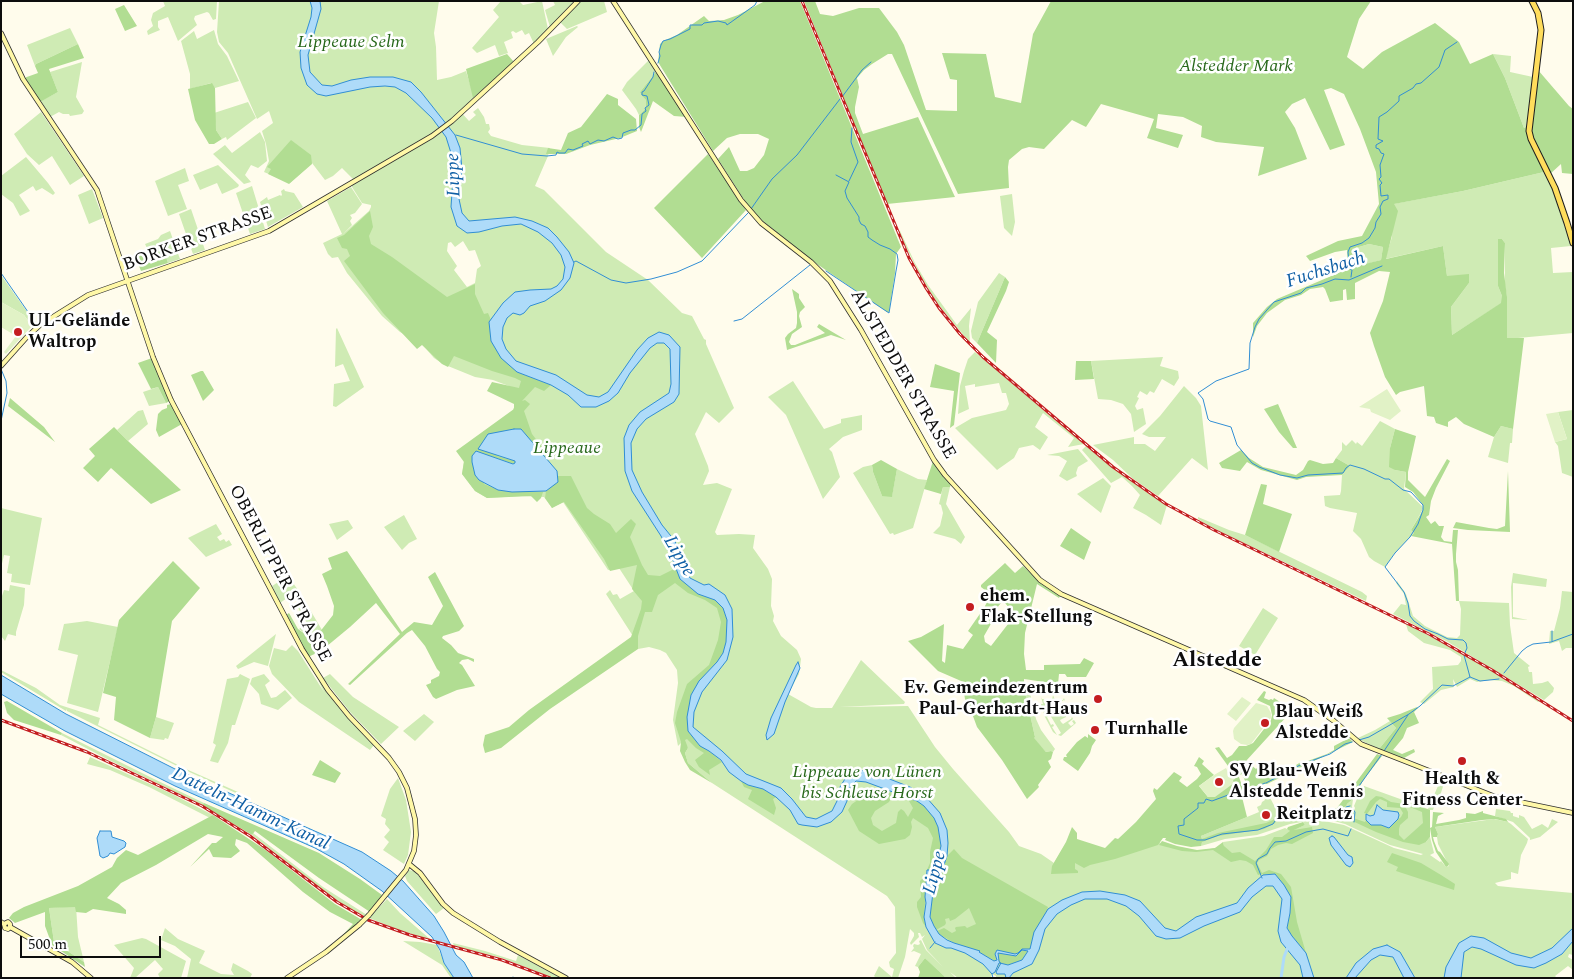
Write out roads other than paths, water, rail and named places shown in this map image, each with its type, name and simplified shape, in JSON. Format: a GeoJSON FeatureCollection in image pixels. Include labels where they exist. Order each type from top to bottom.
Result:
{"type":"FeatureCollection","features":[{"type":"Feature","properties":{"kind":"main road"},"geometry":{"type":"LineString","coordinates":[[1532,1],[1539,18],[1541,36],[1529,131],[1531,139],[1555,188],[1573,243]]}},
{"type":"Feature","properties":{"kind":"street","name":"BORKER STRASSE"},"geometry":{"type":"LineString","coordinates":[[2,365],[31,333],[49,318],[88,295],[269,231],[438,132],[538,42],[578,1]]}},
{"type":"Feature","properties":{"kind":"street","name":"ALSTEDDER STRASSE"},"geometry":{"type":"LineString","coordinates":[[613,1],[741,200],[761,223],[811,262],[830,281],[934,460],[944,474],[1040,580],[1061,594],[1297,697],[1334,721],[1354,740],[1364,746],[1496,797],[1573,813]]}},
{"type":"Feature","properties":{"kind":"street","name":"OBERLIPPER STRASSE"},"geometry":{"type":"LineString","coordinates":[[1,33],[23,79],[96,190],[153,357],[171,400],[309,662],[338,703],[388,758],[403,780],[412,805],[416,825],[415,845],[409,864],[402,876],[359,925],[326,952],[287,978]]}},
{"type":"Feature","properties":{"kind":"street"},"geometry":{"type":"LineString","coordinates":[[409,864],[420,873],[443,904],[453,913],[500,942],[566,978]]}},
{"type":"Feature","properties":{"kind":"street"},"geometry":{"type":"LineString","coordinates":[[3,923],[8,922],[10,927],[72,962],[91,978]]}},
{"type":"Feature","properties":{"kind":"water","name":"Lippe"},"geometry":{"type":"Polygon","coordinates":[[[310,1],[320,1],[321,9],[308,55],[310,72],[322,85],[332,86],[370,77],[393,77],[411,82],[455,135],[460,148],[462,169],[459,199],[462,213],[469,221],[515,217],[532,221],[548,228],[569,252],[574,263],[570,278],[561,290],[545,301],[530,306],[524,313],[520,315],[513,313],[507,318],[503,327],[502,339],[506,349],[516,361],[556,375],[587,395],[599,397],[608,392],[637,350],[648,338],[659,332],[669,335],[680,347],[679,394],[674,402],[646,419],[637,429],[631,443],[632,470],[642,492],[662,525],[675,541],[683,566],[690,578],[704,585],[709,584],[725,595],[732,609],[733,637],[727,660],[702,692],[694,712],[693,727],[746,774],[781,788],[806,817],[816,819],[832,811],[837,801],[840,787],[848,774],[855,770],[869,771],[910,787],[926,797],[940,813],[947,830],[948,843],[947,856],[942,871],[934,884],[930,917],[939,934],[947,940],[980,951],[994,961],[997,960],[995,954],[997,950],[1015,954],[1022,949],[1030,949],[1034,932],[1048,909],[1062,900],[1082,892],[1100,891],[1125,895],[1140,901],[1165,928],[1176,931],[1196,917],[1237,903],[1248,888],[1263,875],[1275,874],[1291,897],[1287,928],[1306,953],[1314,978],[1303,978],[1300,965],[1281,942],[1278,931],[1282,899],[1273,886],[1266,886],[1252,897],[1240,912],[1180,938],[1166,939],[1156,936],[1139,916],[1126,906],[1107,899],[1085,899],[1057,914],[1045,929],[1039,950],[1032,964],[1006,978],[1005,974],[997,974],[996,972],[1001,963],[1008,965],[1022,960],[1028,951],[1022,950],[1016,956],[998,953],[1000,963],[992,974],[983,964],[965,953],[935,943],[926,927],[924,917],[927,870],[930,870],[937,862],[941,846],[938,827],[934,818],[924,806],[917,801],[866,782],[856,781],[850,787],[842,812],[831,822],[817,827],[798,824],[790,810],[776,797],[763,789],[741,781],[729,772],[721,760],[700,746],[688,731],[687,717],[691,695],[699,681],[723,653],[726,642],[727,620],[723,608],[715,600],[698,594],[680,579],[661,536],[632,491],[625,471],[624,438],[629,425],[640,412],[669,393],[671,384],[670,349],[664,343],[657,343],[650,348],[630,373],[618,393],[609,401],[596,407],[581,407],[568,395],[551,385],[517,372],[501,358],[491,341],[489,322],[503,303],[515,292],[551,289],[557,286],[563,279],[565,267],[561,255],[552,243],[538,232],[521,224],[467,233],[457,226],[451,207],[453,177],[451,153],[446,137],[432,118],[406,93],[395,87],[385,86],[370,87],[326,96],[317,94],[307,85],[301,68],[300,52],[312,8],[310,1]]]}},
{"type":"Feature","properties":{"kind":"water"},"geometry":{"type":"Polygon","coordinates":[[[521,429],[557,471],[558,482],[546,491],[512,492],[498,490],[479,480],[475,475],[472,456],[476,451],[513,464],[515,463],[515,461],[478,449],[488,434],[521,429]]]}},
{"type":"Feature","properties":{"kind":"water"},"geometry":{"type":"Polygon","coordinates":[[[798,662],[800,668],[774,734],[767,740],[766,735],[771,718],[798,662]]]}},
{"type":"Feature","properties":{"kind":"water","name":"Datteln-Hamm-Kanal"},"geometry":{"type":"Polygon","coordinates":[[[1,675],[66,714],[175,769],[362,852],[403,881],[434,916],[456,955],[464,962],[473,978],[454,978],[444,963],[440,950],[432,937],[382,891],[344,864],[315,848],[175,786],[65,731],[1,694],[1,675]]]}},
{"type":"Feature","properties":{"kind":"water"},"geometry":{"type":"Polygon","coordinates":[[[1377,805],[1383,810],[1398,812],[1398,819],[1389,828],[1381,825],[1371,825],[1366,820],[1366,814],[1374,815],[1377,805]]]}},
{"type":"Feature","properties":{"kind":"water"},"geometry":{"type":"Polygon","coordinates":[[[100,831],[111,831],[112,837],[126,843],[125,847],[103,858],[100,856],[97,838],[100,831]]]}},
{"type":"Feature","properties":{"kind":"water"},"geometry":{"type":"Polygon","coordinates":[[[1332,836],[1348,855],[1352,857],[1353,863],[1350,867],[1346,865],[1331,845],[1329,838],[1332,836]]]}},
{"type":"Feature","properties":{"kind":"water"},"geometry":{"type":"Polygon","coordinates":[[[1573,928],[1573,941],[1562,954],[1534,968],[1516,965],[1481,949],[1472,947],[1464,952],[1461,978],[1444,978],[1446,967],[1459,943],[1471,936],[1484,938],[1511,953],[1531,958],[1552,948],[1573,928]]]}},
{"type":"Feature","properties":{"kind":"water"},"geometry":{"type":"Polygon","coordinates":[[[1387,945],[1400,952],[1415,978],[1404,978],[1393,957],[1380,955],[1371,960],[1355,978],[1346,978],[1356,963],[1373,949],[1387,945]]]}},
{"type":"Feature","properties":{"kind":"waterway"},"geometry":{"type":"LineString","coordinates":[[658,63],[663,41],[690,29],[690,25],[702,25],[718,21],[727,25],[755,5],[757,1]]}},
{"type":"Feature","properties":{"kind":"waterway"},"geometry":{"type":"LineString","coordinates":[[1351,277],[1352,270],[1350,269],[1348,252],[1350,247],[1362,243],[1369,238],[1381,214],[1380,207],[1383,201],[1388,199],[1388,195],[1381,196],[1380,185],[1382,183],[1379,179],[1381,177],[1380,165],[1384,154],[1376,148],[1376,145],[1383,141],[1378,139],[1379,117],[1399,101],[1399,96],[1413,88],[1416,84],[1421,83],[1439,67],[1445,50],[1457,42]]}},
{"type":"Feature","properties":{"kind":"waterway"},"geometry":{"type":"LineString","coordinates":[[842,97],[862,70],[871,62]]}},
{"type":"Feature","properties":{"kind":"waterway"},"geometry":{"type":"LineString","coordinates":[[456,135],[522,154],[547,156],[556,155],[557,152],[565,153],[568,149],[573,150],[583,146],[582,144],[588,141],[590,144],[613,137],[622,138],[623,133],[635,130],[641,125],[642,114],[649,105],[647,96],[642,95],[642,92],[653,77],[654,72]]}},
{"type":"Feature","properties":{"kind":"waterway"},"geometry":{"type":"LineString","coordinates":[[751,209],[772,179],[797,155],[840,99]]}},
{"type":"Feature","properties":{"kind":"waterway"},"geometry":{"type":"LineString","coordinates":[[849,181],[858,162],[851,142],[852,128]]}},
{"type":"Feature","properties":{"kind":"waterway"},"geometry":{"type":"LineString","coordinates":[[826,271],[889,313],[898,260],[897,254],[868,237],[865,226],[861,224],[859,217],[847,198],[845,191],[849,182],[836,175]]}},
{"type":"Feature","properties":{"kind":"waterway"},"geometry":{"type":"LineString","coordinates":[[574,262],[576,261],[611,280],[626,283],[677,272],[702,261],[748,213]]}},
{"type":"Feature","properties":{"kind":"waterway"},"geometry":{"type":"LineString","coordinates":[[734,321],[742,319],[810,265]]}},
{"type":"Feature","properties":{"kind":"waterway","name":"Fuchsbach"},"geometry":{"type":"LineString","coordinates":[[1359,740],[1369,737],[1409,714],[1442,685],[1453,686],[1470,677],[1464,655],[1467,648],[1466,643],[1463,640],[1448,639],[1425,629],[1414,621],[1410,616],[1404,592],[1385,567],[1410,537],[1418,524],[1423,505],[1411,492],[1403,490],[1389,479],[1350,465],[1343,473],[1308,475],[1297,478],[1280,475],[1259,467],[1252,463],[1237,445],[1231,427],[1208,419],[1203,399],[1198,393],[1216,381],[1249,369],[1250,343],[1255,327],[1259,319],[1274,302],[1301,293],[1306,288],[1335,279],[1349,280],[1382,266]]}},
{"type":"Feature","properties":{"kind":"waterway"},"geometry":{"type":"LineString","coordinates":[[1,273],[35,322]]}},
{"type":"Feature","properties":{"kind":"waterway"},"geometry":{"type":"LineString","coordinates":[[1,369],[6,381],[7,393],[1,421]]}},
{"type":"Feature","properties":{"kind":"waterway"},"geometry":{"type":"LineString","coordinates":[[1552,631],[1552,641]]}},
{"type":"Feature","properties":{"kind":"waterway"},"geometry":{"type":"LineString","coordinates":[[1504,673],[1527,647],[1533,644],[1551,642],[1573,634]]}},
{"type":"Feature","properties":{"kind":"waterway"},"geometry":{"type":"LineString","coordinates":[[1470,677],[1480,681],[1499,679]]}},
{"type":"Feature","properties":{"kind":"waterway"},"geometry":{"type":"LineString","coordinates":[[1384,751],[1408,715]]}},
{"type":"Feature","properties":{"kind":"waterway","name":"Fuchsbach"},"geometry":{"type":"LineString","coordinates":[[1303,764],[1330,754],[1345,744],[1352,742]]}},
{"type":"Feature","properties":{"kind":"waterway"},"geometry":{"type":"LineString","coordinates":[[1359,786],[1382,754]]}},
{"type":"Feature","properties":{"kind":"waterway","name":"Fuchsbach"},"geometry":{"type":"LineString","coordinates":[[1266,783],[1302,764]]}},
{"type":"Feature","properties":{"kind":"waterway","name":"Fuchsbach"},"geometry":{"type":"LineString","coordinates":[[1265,783],[1238,796],[1228,795],[1212,801],[1206,799],[1204,803],[1198,803],[1198,808],[1184,819],[1184,825],[1178,826],[1179,834],[1197,840],[1205,840],[1222,834],[1258,830],[1273,824],[1281,812]]}},
{"type":"Feature","properties":{"kind":"waterway","name":"Fuchsbach"},"geometry":{"type":"LineString","coordinates":[[1283,812],[1298,814],[1343,811],[1346,807],[1350,806]]}},
{"type":"Feature","properties":{"kind":"waterway","name":"Fuchsbach"},"geometry":{"type":"LineString","coordinates":[[1352,808],[1355,812],[1354,822]]}},
{"type":"Feature","properties":{"kind":"waterway","name":"Fuchsbach"},"geometry":{"type":"LineString","coordinates":[[1262,878],[1256,863],[1258,859],[1267,854],[1275,842],[1286,841],[1306,832],[1323,829],[1348,836],[1351,829]]}},
{"type":"Feature","properties":{"kind":"waterway"},"geometry":{"type":"LineString","coordinates":[[930,948],[935,942]]}},
{"type":"Feature","properties":{"kind":"waterway"},"geometry":{"type":"LineString","coordinates":[[1281,978],[1284,957],[1288,947]]}},
{"type":"Feature","properties":{"kind":"waterway"},"geometry":{"type":"LineString","coordinates":[[992,974],[993,978]]}},
{"type":"Feature","properties":{"kind":"railway"},"geometry":{"type":"LineString","coordinates":[[802,1],[909,258],[939,308],[960,334],[983,357],[1113,467],[1166,504],[1214,530],[1429,634],[1492,670],[1573,721]]}},
{"type":"Feature","properties":{"kind":"railway"},"geometry":{"type":"LineString","coordinates":[[1,720],[87,752],[202,806],[250,836],[337,902],[368,920],[410,935],[502,960],[550,978]]}},
{"type":"Feature","properties":{"kind":"place","name":"UL-Gelände Waltrop"},"geometry":{"type":"Point","coordinates":[18,332]}},
{"type":"Feature","properties":{"kind":"place","name":"ehem. Flak-Stellung"},"geometry":{"type":"Point","coordinates":[970,607]}},
{"type":"Feature","properties":{"kind":"place","name":"Ev. Gemeindezentrum Paul-Gerhardt-Haus"},"geometry":{"type":"Point","coordinates":[1098,699]}},
{"type":"Feature","properties":{"kind":"place","name":"Blau Weiß Alstedde"},"geometry":{"type":"Point","coordinates":[1265,723]}},
{"type":"Feature","properties":{"kind":"place","name":"Turnhalle"},"geometry":{"type":"Point","coordinates":[1095,730]}},
{"type":"Feature","properties":{"kind":"place","name":"Health & Fitness Center"},"geometry":{"type":"Point","coordinates":[1462,761]}},
{"type":"Feature","properties":{"kind":"place","name":"SV Blau-Weiß Alstedde Tennis"},"geometry":{"type":"Point","coordinates":[1219,782]}},
{"type":"Feature","properties":{"kind":"place","name":"Reitplatz"},"geometry":{"type":"Point","coordinates":[1266,815]}},
{"type":"Feature","properties":{"kind":"district","name":"Alstedde"},"geometry":{"type":"Point","coordinates":[1217,662]}},
{"type":"Feature","properties":{"kind":"park label","name":"Lippeaue Selm"},"geometry":{"type":"Point","coordinates":[351,43]}},
{"type":"Feature","properties":{"kind":"park label","name":"Alstedder Mark"},"geometry":{"type":"Point","coordinates":[1236,67]}},
{"type":"Feature","properties":{"kind":"park label","name":"Lippeaue"},"geometry":{"type":"Point","coordinates":[567,449]}},
{"type":"Feature","properties":{"kind":"park label","name":"Lippeaue von Lünen bis Schleuse Horst"},"geometry":{"type":"Point","coordinates":[867,783]}}]}
